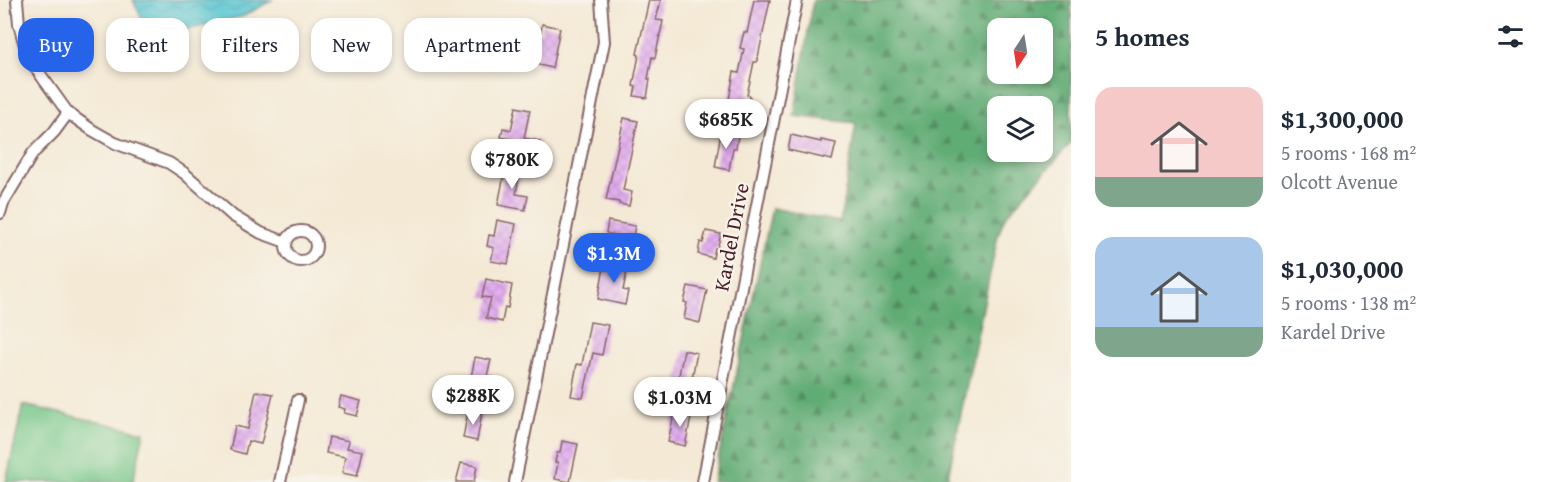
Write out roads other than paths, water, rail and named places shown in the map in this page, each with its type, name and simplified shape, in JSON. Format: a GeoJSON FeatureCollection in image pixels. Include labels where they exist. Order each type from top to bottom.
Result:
{"type":"FeatureCollection","features":[{"type":"Feature","properties":{"kind":"street"},"geometry":{"type":"LineString","coordinates":[[17,0],[19,24],[25,46],[35,67],[68,113],[116,143],[169,163],[233,216],[261,233],[286,242]]}},
{"type":"Feature","properties":{"kind":"street"},"geometry":{"type":"LineString","coordinates":[[515,482],[604,42],[601,0]]}},
{"type":"Feature","properties":{"kind":"street","name":"Kardel Drive"},"geometry":{"type":"LineString","coordinates":[[703,482],[797,0]]}},
{"type":"Feature","properties":{"kind":"street"},"geometry":{"type":"LineString","coordinates":[[0,213],[3,203],[33,153],[54,132],[68,113]]}},
{"type":"Feature","properties":{"kind":"street"},"geometry":{"type":"LineString","coordinates":[[280,482],[298,400]]}},
{"type":"Feature","properties":{"kind":"water"},"geometry":{"type":"Polygon","coordinates":[[[133,0],[272,0],[244,16],[201,18],[201,26],[189,29],[189,18],[142,18],[133,0]]]}}]}
